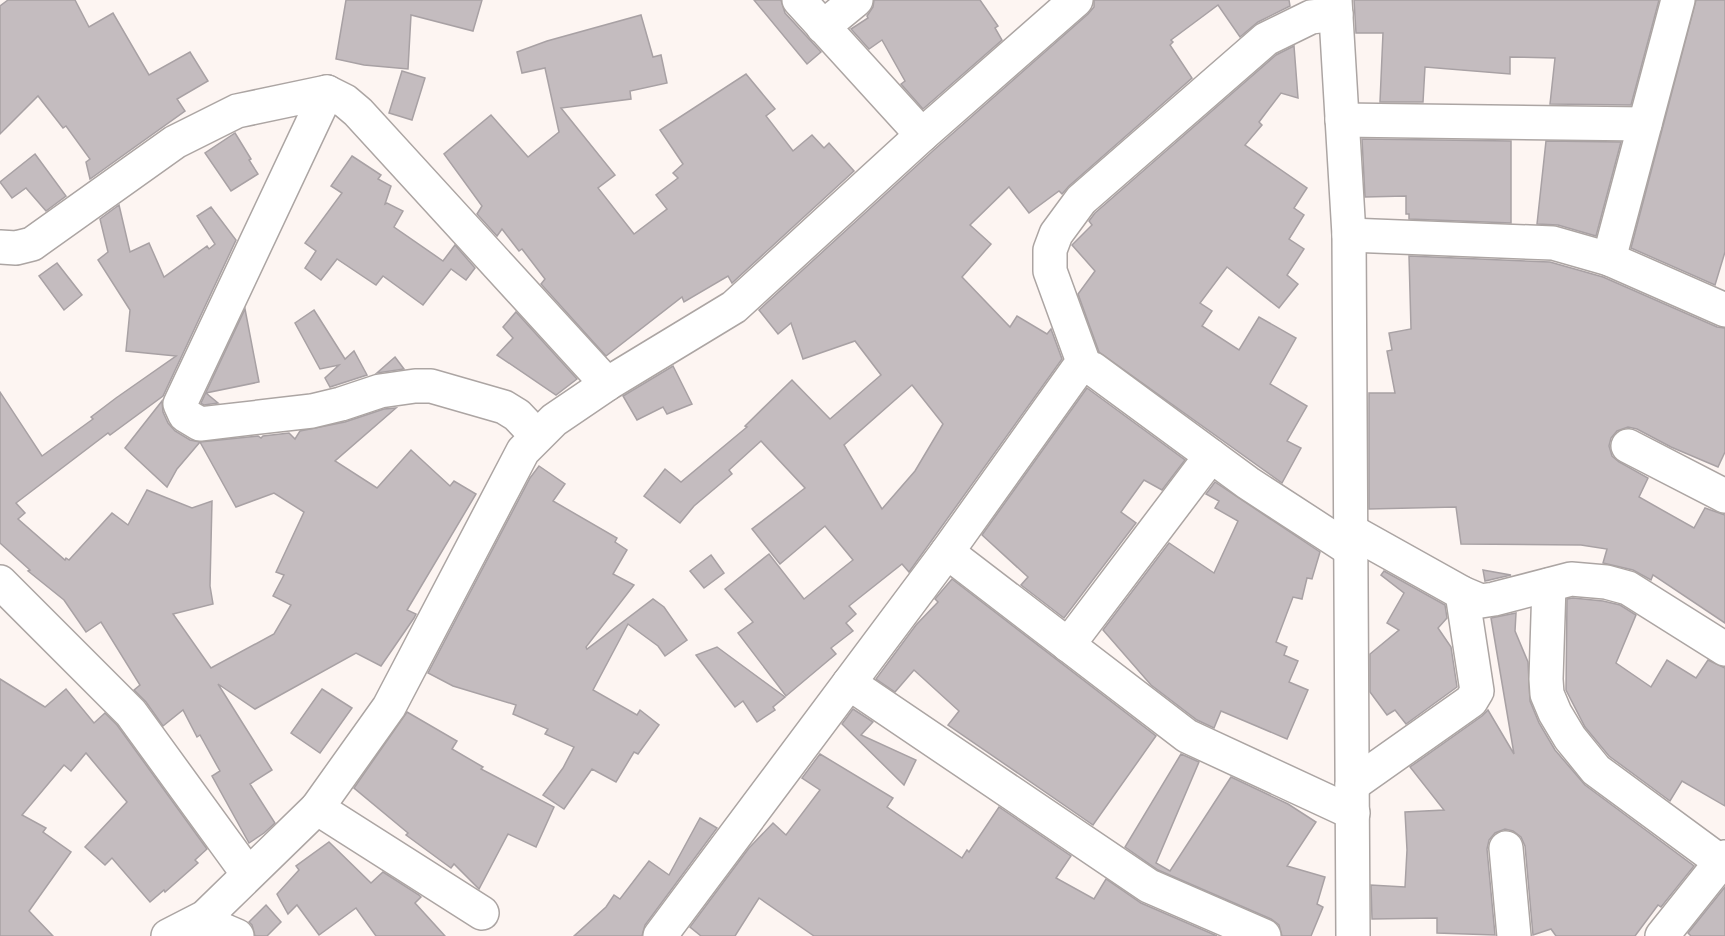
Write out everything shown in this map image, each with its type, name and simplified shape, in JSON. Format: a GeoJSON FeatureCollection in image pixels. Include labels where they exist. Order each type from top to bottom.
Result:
{"type":"FeatureCollection","features":[{"type":"Feature","properties":{"kind":"street"},"geometry":{"type":"LineString","coordinates":[[799,0],[922,135]]}},
{"type":"Feature","properties":{"kind":"street"},"geometry":{"type":"LineString","coordinates":[[823,27],[856,0]]}},
{"type":"Feature","properties":{"kind":"street"},"geometry":{"type":"LineString","coordinates":[[168,936],[206,917],[317,808],[389,707],[523,451],[537,436],[554,420],[607,384],[723,314],[1076,0]]}},
{"type":"Feature","properties":{"kind":"street"},"geometry":{"type":"LineString","coordinates":[[1609,259],[1678,0]]}},
{"type":"Feature","properties":{"kind":"street"},"geometry":{"type":"LineString","coordinates":[[1085,367],[1050,271],[1050,250],[1056,234],[1081,200],[1266,39],[1336,7],[1349,235],[1353,936]]}},
{"type":"Feature","properties":{"kind":"street"},"geometry":{"type":"LineString","coordinates":[[0,247],[16,248],[32,244],[175,142],[237,111],[327,92],[345,101],[358,112],[607,384]]}},
{"type":"Feature","properties":{"kind":"street"},"geometry":{"type":"LineString","coordinates":[[327,92],[180,404],[185,415],[200,424],[301,413],[341,405],[380,391],[431,386],[504,407],[517,415],[537,436]]}},
{"type":"Feature","properties":{"kind":"street"},"geometry":{"type":"LineString","coordinates":[[1342,120],[1645,124]]}},
{"type":"Feature","properties":{"kind":"street"},"geometry":{"type":"LineString","coordinates":[[1349,235],[1553,243],[1609,259],[1725,310]]}},
{"type":"Feature","properties":{"kind":"street"},"geometry":{"type":"LineString","coordinates":[[660,936],[947,552],[1077,370],[1085,367],[1093,369],[1248,483],[1351,540],[1462,593],[1481,600],[1488,600],[1571,579],[1606,582],[1628,588],[1725,649]]}},
{"type":"Feature","properties":{"kind":"street"},"geometry":{"type":"LineString","coordinates":[[1628,446],[1725,496]]}},
{"type":"Feature","properties":{"kind":"street"},"geometry":{"type":"LineString","coordinates":[[1068,645],[1211,456]]}},
{"type":"Feature","properties":{"kind":"street"},"geometry":{"type":"LineString","coordinates":[[947,552],[1187,736],[1353,799]]}},
{"type":"Feature","properties":{"kind":"street"},"geometry":{"type":"LineString","coordinates":[[0,582],[131,713],[248,874]]}},
{"type":"Feature","properties":{"kind":"street"},"geometry":{"type":"LineString","coordinates":[[1549,585],[1547,694],[1555,714],[1570,738],[1596,770],[1723,860],[1662,936]]}},
{"type":"Feature","properties":{"kind":"street"},"geometry":{"type":"LineString","coordinates":[[1353,799],[1471,701],[1477,691],[1462,593]]}},
{"type":"Feature","properties":{"kind":"street"},"geometry":{"type":"LineString","coordinates":[[849,683],[1149,886],[1264,936]]}},
{"type":"Feature","properties":{"kind":"street"},"geometry":{"type":"LineString","coordinates":[[317,808],[482,914]]}},
{"type":"Feature","properties":{"kind":"street"},"geometry":{"type":"LineString","coordinates":[[1506,848],[1514,936]]}},
{"type":"Feature","properties":{"kind":"street"},"geometry":{"type":"LineString","coordinates":[[206,917],[223,930],[237,936]]}},
{"type":"Feature","properties":{"kind":"building"},"geometry":{"type":"Polygon","coordinates":[[[8,0],[75,0],[89,27],[113,13],[149,75],[190,52],[208,81],[177,99],[185,111],[90,179],[86,162],[90,159],[66,126],[63,128],[38,96],[0,134],[0,6],[8,0]]]}},
{"type":"Feature","properties":{"kind":"building"},"geometry":{"type":"Polygon","coordinates":[[[346,0],[482,0],[473,31],[411,15],[408,69],[364,65],[336,59],[346,0]]]}},
{"type":"Feature","properties":{"kind":"building"},"geometry":{"type":"Polygon","coordinates":[[[754,0],[781,0],[785,13],[821,52],[807,64],[754,0]]]}},
{"type":"Feature","properties":{"kind":"building"},"geometry":{"type":"Polygon","coordinates":[[[874,0],[980,0],[998,26],[995,28],[1002,40],[923,109],[901,84],[905,81],[882,40],[869,49],[851,29],[868,18],[874,0]]]}},
{"type":"Feature","properties":{"kind":"building"},"geometry":{"type":"Polygon","coordinates":[[[1094,0],[1289,0],[1290,6],[1258,22],[1240,37],[1218,5],[1171,40],[1173,42],[1170,45],[1192,78],[1062,194],[1059,191],[1029,213],[1009,187],[970,225],[991,244],[962,277],[1010,327],[1017,316],[1047,334],[1051,329],[1062,359],[909,572],[902,564],[849,606],[856,614],[846,623],[853,631],[831,648],[836,654],[786,696],[738,633],[753,622],[725,589],[769,554],[804,599],[853,560],[825,526],[780,564],[752,529],[805,488],[761,441],[729,470],[732,474],[694,506],[680,523],[644,496],[665,469],[681,482],[747,427],[745,426],[792,380],[830,419],[881,375],[855,341],[803,359],[791,323],[778,334],[759,310],[1094,7],[1094,0]],[[912,385],[844,445],[882,509],[915,471],[943,424],[912,385]]]}},
{"type":"Feature","properties":{"kind":"building"},"geometry":{"type":"Polygon","coordinates":[[[1354,0],[1659,0],[1631,105],[1550,104],[1555,58],[1510,57],[1510,74],[1425,67],[1423,102],[1380,102],[1383,33],[1356,33],[1354,0]]]}},
{"type":"Feature","properties":{"kind":"building"},"geometry":{"type":"Polygon","coordinates":[[[1696,0],[1725,0],[1725,252],[1715,285],[1631,248],[1696,0]]]}},
{"type":"Feature","properties":{"kind":"building"},"geometry":{"type":"Polygon","coordinates":[[[641,15],[653,57],[661,55],[667,83],[630,91],[631,99],[561,108],[615,175],[598,188],[634,234],[667,209],[656,195],[678,178],[673,173],[683,164],[660,130],[746,74],[775,109],[766,116],[793,151],[812,135],[824,148],[829,143],[854,171],[732,283],[728,276],[684,302],[682,297],[606,356],[541,284],[545,279],[522,249],[519,251],[502,229],[497,236],[477,214],[482,206],[444,154],[491,115],[528,157],[559,132],[545,68],[522,73],[517,52],[547,41],[641,15]]]}},
{"type":"Feature","properties":{"kind":"building"},"geometry":{"type":"Polygon","coordinates":[[[1294,46],[1298,98],[1281,93],[1259,122],[1262,125],[1245,145],[1307,188],[1294,208],[1304,215],[1289,239],[1304,249],[1287,275],[1298,284],[1279,308],[1227,267],[1200,303],[1212,311],[1202,326],[1239,350],[1259,317],[1296,338],[1270,384],[1307,406],[1287,441],[1301,448],[1282,483],[1099,352],[1078,294],[1095,271],[1072,245],[1092,225],[1089,221],[1095,213],[1276,55],[1294,46]]]}},
{"type":"Feature","properties":{"kind":"building"},"geometry":{"type":"Polygon","coordinates":[[[402,71],[425,78],[412,120],[389,113],[402,71]]]}},
{"type":"Feature","properties":{"kind":"building"},"geometry":{"type":"Polygon","coordinates":[[[235,133],[258,174],[231,191],[205,153],[235,133]]]}},
{"type":"Feature","properties":{"kind":"building"},"geometry":{"type":"Polygon","coordinates":[[[1362,139],[1511,141],[1511,223],[1409,219],[1409,214],[1406,214],[1406,196],[1365,197],[1362,139]]]}},
{"type":"Feature","properties":{"kind":"building"},"geometry":{"type":"Polygon","coordinates":[[[1546,141],[1621,142],[1596,236],[1558,225],[1537,224],[1546,141]]]}},
{"type":"Feature","properties":{"kind":"building"},"geometry":{"type":"Polygon","coordinates":[[[35,154],[66,196],[46,211],[26,188],[12,198],[0,182],[35,154]]]}},
{"type":"Feature","properties":{"kind":"building"},"geometry":{"type":"Polygon","coordinates":[[[352,156],[381,175],[378,179],[391,186],[385,204],[403,211],[394,227],[443,261],[455,245],[475,268],[466,280],[451,269],[423,305],[383,276],[376,285],[337,259],[321,280],[305,268],[316,251],[305,243],[342,193],[331,186],[352,156]]]}},
{"type":"Feature","properties":{"kind":"building"},"geometry":{"type":"Polygon","coordinates":[[[119,205],[130,252],[149,243],[164,277],[207,246],[209,249],[215,244],[197,216],[211,207],[236,240],[163,396],[110,435],[108,433],[16,503],[25,513],[18,519],[65,560],[66,558],[69,560],[112,513],[128,525],[147,490],[192,508],[212,501],[210,586],[213,604],[173,614],[211,668],[274,634],[291,605],[273,596],[284,575],[276,572],[304,512],[274,493],[236,507],[200,442],[258,436],[261,438],[289,433],[295,439],[300,431],[345,422],[384,409],[396,408],[335,461],[377,488],[411,450],[450,486],[454,481],[476,494],[407,610],[416,614],[414,618],[381,666],[356,653],[255,709],[218,684],[272,770],[250,784],[275,823],[249,843],[212,776],[220,771],[200,735],[197,737],[183,710],[163,726],[146,702],[134,690],[140,685],[101,622],[86,632],[64,600],[28,571],[30,570],[0,543],[0,392],[42,456],[93,419],[91,417],[116,398],[176,356],[126,351],[130,310],[98,260],[108,252],[100,219],[119,205]]]}},
{"type":"Feature","properties":{"kind":"building"},"geometry":{"type":"Polygon","coordinates":[[[1409,256],[1550,262],[1603,277],[1717,327],[1725,328],[1725,452],[1718,467],[1671,447],[1637,429],[1628,427],[1617,431],[1611,438],[1609,446],[1612,456],[1619,462],[1648,478],[1639,497],[1694,528],[1705,508],[1725,515],[1725,623],[1653,575],[1651,580],[1633,570],[1603,563],[1607,549],[1581,545],[1461,544],[1456,507],[1369,509],[1369,393],[1395,393],[1387,351],[1392,350],[1389,333],[1411,329],[1409,256]]]}},
{"type":"Feature","properties":{"kind":"building"},"geometry":{"type":"Polygon","coordinates":[[[57,263],[82,295],[64,310],[39,276],[57,263]]]}},
{"type":"Feature","properties":{"kind":"building"},"geometry":{"type":"Polygon","coordinates":[[[245,309],[259,382],[206,393],[218,403],[204,405],[201,403],[245,309]]]}},
{"type":"Feature","properties":{"kind":"building"},"geometry":{"type":"Polygon","coordinates":[[[314,310],[345,359],[354,351],[367,375],[330,387],[325,378],[339,365],[320,369],[295,323],[314,310]]]}},
{"type":"Feature","properties":{"kind":"building"},"geometry":{"type":"Polygon","coordinates":[[[516,312],[577,379],[556,395],[497,355],[513,338],[503,327],[516,312]]]}},
{"type":"Feature","properties":{"kind":"building"},"geometry":{"type":"Polygon","coordinates":[[[395,357],[404,369],[377,373],[395,357]]]}},
{"type":"Feature","properties":{"kind":"building"},"geometry":{"type":"Polygon","coordinates":[[[673,366],[692,404],[667,414],[663,407],[637,420],[623,396],[673,366]]]}},
{"type":"Feature","properties":{"kind":"building"},"geometry":{"type":"Polygon","coordinates":[[[1087,388],[1185,460],[1162,490],[1144,480],[1121,512],[1136,523],[1064,618],[1021,585],[1028,577],[982,535],[1087,388]]]}},
{"type":"Feature","properties":{"kind":"building"},"geometry":{"type":"Polygon","coordinates":[[[162,401],[163,412],[175,431],[190,440],[200,442],[177,469],[167,487],[125,448],[162,401]]]}},
{"type":"Feature","properties":{"kind":"building"},"geometry":{"type":"Polygon","coordinates":[[[539,466],[565,484],[553,501],[617,538],[615,542],[627,550],[613,574],[634,585],[586,647],[587,649],[653,599],[664,607],[687,640],[665,656],[658,646],[628,624],[593,690],[637,715],[640,710],[659,725],[638,754],[634,752],[616,782],[592,769],[564,809],[543,795],[563,768],[574,747],[545,734],[548,729],[513,714],[516,705],[453,686],[428,673],[530,478],[539,466]]]}},
{"type":"Feature","properties":{"kind":"building"},"geometry":{"type":"Polygon","coordinates":[[[1215,482],[1320,552],[1312,579],[1307,578],[1302,599],[1293,597],[1276,642],[1287,647],[1284,655],[1298,661],[1289,682],[1308,690],[1287,739],[1221,711],[1214,728],[1197,720],[1151,685],[1103,630],[1169,543],[1214,573],[1238,521],[1215,508],[1219,501],[1206,494],[1215,482]]]}},
{"type":"Feature","properties":{"kind":"building"},"geometry":{"type":"Polygon","coordinates":[[[711,555],[724,573],[704,588],[690,571],[711,555]]]}},
{"type":"Feature","properties":{"kind":"building"},"geometry":{"type":"Polygon","coordinates":[[[1483,570],[1511,575],[1485,581],[1483,570]]]}},
{"type":"Feature","properties":{"kind":"building"},"geometry":{"type":"Polygon","coordinates":[[[1384,571],[1445,605],[1447,618],[1438,628],[1451,647],[1457,687],[1406,724],[1395,710],[1387,715],[1370,692],[1370,654],[1399,630],[1387,623],[1404,593],[1381,575],[1384,571]]]}},
{"type":"Feature","properties":{"kind":"building"},"geometry":{"type":"Polygon","coordinates":[[[952,579],[1156,736],[1093,825],[948,725],[959,711],[914,670],[895,692],[876,679],[916,625],[938,602],[935,599],[952,579]]]}},
{"type":"Feature","properties":{"kind":"building"},"geometry":{"type":"Polygon","coordinates":[[[1567,599],[1620,605],[1636,615],[1616,663],[1651,687],[1667,660],[1696,678],[1708,660],[1725,668],[1725,806],[1682,781],[1670,801],[1609,756],[1585,727],[1566,690],[1567,599]]]}},
{"type":"Feature","properties":{"kind":"building"},"geometry":{"type":"Polygon","coordinates":[[[1516,613],[1515,631],[1528,662],[1530,701],[1539,723],[1555,750],[1585,785],[1694,866],[1661,907],[1658,905],[1635,936],[1556,936],[1551,929],[1533,935],[1525,846],[1521,837],[1505,829],[1495,833],[1489,840],[1487,849],[1495,935],[1437,933],[1437,918],[1372,919],[1371,885],[1405,887],[1407,850],[1405,812],[1444,810],[1410,767],[1488,710],[1514,754],[1491,618],[1516,613]]]}},
{"type":"Feature","properties":{"kind":"building"},"geometry":{"type":"Polygon","coordinates":[[[717,647],[785,697],[773,707],[775,710],[757,722],[743,701],[735,707],[696,655],[717,647]]]}},
{"type":"Feature","properties":{"kind":"building"},"geometry":{"type":"Polygon","coordinates":[[[0,679],[45,707],[66,689],[94,723],[105,713],[117,725],[207,849],[195,860],[198,863],[150,902],[112,858],[105,865],[85,847],[127,802],[86,753],[71,771],[64,765],[22,815],[46,828],[43,832],[71,852],[29,911],[53,936],[0,936],[0,679]]]}},
{"type":"Feature","properties":{"kind":"building"},"geometry":{"type":"Polygon","coordinates":[[[322,689],[352,708],[320,753],[291,733],[322,689]]]}},
{"type":"Feature","properties":{"kind":"building"},"geometry":{"type":"Polygon","coordinates":[[[853,709],[873,722],[861,735],[916,760],[904,785],[842,724],[853,709]]]}},
{"type":"Feature","properties":{"kind":"building"},"geometry":{"type":"Polygon","coordinates":[[[407,712],[457,741],[452,749],[483,767],[481,769],[554,807],[536,847],[508,834],[479,889],[454,864],[451,868],[406,835],[408,833],[354,788],[407,712]]]}},
{"type":"Feature","properties":{"kind":"building"},"geometry":{"type":"Polygon","coordinates":[[[820,754],[893,798],[887,807],[962,858],[967,850],[969,852],[999,807],[1071,856],[1056,878],[1094,899],[1106,879],[1141,903],[1217,936],[814,936],[759,898],[735,936],[701,936],[690,927],[749,848],[773,823],[786,835],[820,790],[802,778],[820,754]]]}},
{"type":"Feature","properties":{"kind":"building"},"geometry":{"type":"Polygon","coordinates":[[[1181,754],[1199,762],[1156,863],[1170,871],[1231,777],[1288,804],[1316,822],[1287,866],[1325,877],[1317,904],[1323,907],[1311,936],[1282,936],[1279,925],[1271,919],[1158,870],[1125,847],[1181,754]]]}},
{"type":"Feature","properties":{"kind":"building"},"geometry":{"type":"Polygon","coordinates":[[[700,818],[717,828],[645,925],[642,936],[574,936],[606,907],[614,895],[620,899],[649,861],[669,875],[700,818]]]}},
{"type":"Feature","properties":{"kind":"building"},"geometry":{"type":"Polygon","coordinates":[[[329,842],[371,883],[383,872],[419,895],[421,897],[415,903],[445,936],[376,936],[356,908],[319,935],[297,905],[288,914],[277,894],[299,870],[296,866],[329,842]]]}},
{"type":"Feature","properties":{"kind":"building"},"geometry":{"type":"Polygon","coordinates":[[[1725,887],[1725,936],[1691,936],[1688,933],[1725,887]]]}},
{"type":"Feature","properties":{"kind":"building"},"geometry":{"type":"Polygon","coordinates":[[[266,905],[281,922],[267,936],[255,936],[249,922],[266,905]]]}}]}
